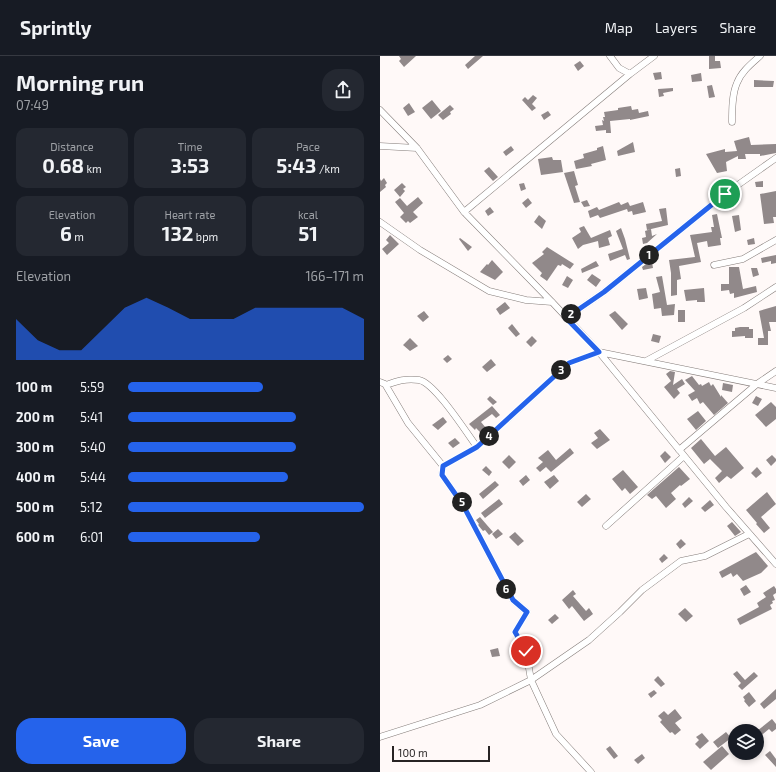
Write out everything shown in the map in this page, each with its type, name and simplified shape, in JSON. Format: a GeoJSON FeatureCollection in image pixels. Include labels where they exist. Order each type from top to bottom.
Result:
{"type":"FeatureCollection","features":[{"type":"Feature","properties":{"kind":"street"},"geometry":{"type":"LineString","coordinates":[[610,56],[619,68],[630,74]]}},
{"type":"Feature","properties":{"kind":"street"},"geometry":{"type":"LineString","coordinates":[[464,212],[630,74],[654,56]]}},
{"type":"Feature","properties":{"kind":"street"},"geometry":{"type":"LineString","coordinates":[[732,122],[733,100],[737,83],[749,66],[760,56]]}},
{"type":"Feature","properties":{"kind":"street"},"geometry":{"type":"LineString","coordinates":[[380,110],[417,148],[464,212],[599,352],[749,534],[776,564]]}},
{"type":"Feature","properties":{"kind":"street"},"geometry":{"type":"LineString","coordinates":[[380,146],[417,148]]}},
{"type":"Feature","properties":{"kind":"street"},"geometry":{"type":"LineString","coordinates":[[566,318],[604,292],[725,194],[776,158]]}},
{"type":"Feature","properties":{"kind":"street"},"geometry":{"type":"LineString","coordinates":[[380,222],[420,250],[489,291],[526,300],[552,302]]}},
{"type":"Feature","properties":{"kind":"street"},"geometry":{"type":"LineString","coordinates":[[714,265],[743,259],[776,240]]}},
{"type":"Feature","properties":{"kind":"street"},"geometry":{"type":"LineString","coordinates":[[646,361],[744,308],[776,287]]}},
{"type":"Feature","properties":{"kind":"street"},"geometry":{"type":"LineString","coordinates":[[443,466],[477,447],[569,363],[599,352],[776,388]]}},
{"type":"Feature","properties":{"kind":"street"},"geometry":{"type":"LineString","coordinates":[[679,450],[757,384],[776,371]]}},
{"type":"Feature","properties":{"kind":"street"},"geometry":{"type":"LineString","coordinates":[[383,383],[402,379],[420,380],[438,394],[477,447]]}},
{"type":"Feature","properties":{"kind":"street"},"geometry":{"type":"LineString","coordinates":[[383,383],[408,423],[443,466],[442,475],[463,505],[513,600],[527,612],[515,632],[526,651],[531,680],[556,734],[591,772]]}},
{"type":"Feature","properties":{"kind":"street"},"geometry":{"type":"LineString","coordinates":[[606,526],[684,456]]}},
{"type":"Feature","properties":{"kind":"street"},"geometry":{"type":"LineString","coordinates":[[380,737],[480,705],[531,680],[589,640],[642,590],[681,561],[705,556],[749,534]]}},
{"type":"Feature","properties":{"kind":"building"},"geometry":{"type":"Polygon","coordinates":[[[399,56],[416,56],[404,67],[399,61],[401,59],[399,56]]]}},
{"type":"Feature","properties":{"kind":"building"},"geometry":{"type":"Polygon","coordinates":[[[475,56],[483,56],[468,69],[465,65],[475,56]]]}},
{"type":"Feature","properties":{"kind":"building"},"geometry":{"type":"Polygon","coordinates":[[[709,56],[715,56],[715,61],[720,61],[721,68],[709,69],[709,56]]]}},
{"type":"Feature","properties":{"kind":"building"},"geometry":{"type":"Polygon","coordinates":[[[580,61],[584,66],[578,71],[574,65],[580,61]]]}},
{"type":"Feature","properties":{"kind":"building"},"geometry":{"type":"Polygon","coordinates":[[[661,72],[662,79],[655,80],[653,73],[661,72]]]}},
{"type":"Feature","properties":{"kind":"building"},"geometry":{"type":"Polygon","coordinates":[[[701,73],[702,81],[692,82],[691,75],[701,73]]]}},
{"type":"Feature","properties":{"kind":"building"},"geometry":{"type":"Polygon","coordinates":[[[754,80],[774,81],[773,87],[754,87],[754,80]]]}},
{"type":"Feature","properties":{"kind":"building"},"geometry":{"type":"Polygon","coordinates":[[[712,85],[715,97],[709,98],[707,86],[712,85]]]}},
{"type":"Feature","properties":{"kind":"building"},"geometry":{"type":"Polygon","coordinates":[[[673,88],[673,91],[663,93],[664,96],[659,97],[658,89],[673,88]]]}},
{"type":"Feature","properties":{"kind":"building"},"geometry":{"type":"Polygon","coordinates":[[[533,95],[537,98],[532,104],[536,108],[532,111],[522,100],[525,97],[528,100],[533,95]]]}},
{"type":"Feature","properties":{"kind":"building"},"geometry":{"type":"Polygon","coordinates":[[[432,100],[441,111],[431,119],[422,108],[432,100]]]}},
{"type":"Feature","properties":{"kind":"building"},"geometry":{"type":"Polygon","coordinates":[[[409,103],[415,112],[408,116],[403,108],[409,103]]]}},
{"type":"Feature","properties":{"kind":"building"},"geometry":{"type":"Polygon","coordinates":[[[450,105],[454,109],[450,112],[451,114],[443,120],[438,115],[450,105]]]}},
{"type":"Feature","properties":{"kind":"building"},"geometry":{"type":"Polygon","coordinates":[[[631,106],[632,110],[638,109],[639,113],[648,111],[649,116],[630,120],[610,121],[611,133],[606,133],[606,130],[596,131],[595,126],[603,125],[602,120],[604,121],[603,117],[605,117],[604,112],[631,106]]]}},
{"type":"Feature","properties":{"kind":"building"},"geometry":{"type":"Polygon","coordinates":[[[548,111],[551,115],[544,120],[541,115],[548,111]]]}},
{"type":"Feature","properties":{"kind":"building"},"geometry":{"type":"Polygon","coordinates":[[[749,137],[751,145],[776,144],[776,153],[760,156],[760,154],[745,154],[746,159],[738,159],[738,156],[726,162],[727,171],[717,173],[706,154],[725,149],[725,152],[737,151],[734,141],[749,137]]]}},
{"type":"Feature","properties":{"kind":"building"},"geometry":{"type":"Polygon","coordinates":[[[633,142],[635,152],[618,156],[617,151],[633,142]]]}},
{"type":"Feature","properties":{"kind":"building"},"geometry":{"type":"Polygon","coordinates":[[[511,146],[514,150],[506,156],[503,152],[511,146]]]}},
{"type":"Feature","properties":{"kind":"building"},"geometry":{"type":"Polygon","coordinates":[[[603,146],[606,160],[591,164],[592,166],[576,169],[574,161],[584,158],[583,154],[597,150],[597,148],[603,146]]]}},
{"type":"Feature","properties":{"kind":"building"},"geometry":{"type":"Polygon","coordinates":[[[552,157],[553,160],[561,160],[563,172],[541,175],[538,159],[552,157]]]}},
{"type":"Feature","properties":{"kind":"building"},"geometry":{"type":"Polygon","coordinates":[[[489,167],[498,177],[493,181],[484,171],[489,167]]]}},
{"type":"Feature","properties":{"kind":"building"},"geometry":{"type":"Polygon","coordinates":[[[680,168],[681,176],[676,177],[675,169],[680,168]]]}},
{"type":"Feature","properties":{"kind":"building"},"geometry":{"type":"Polygon","coordinates":[[[574,171],[578,185],[575,186],[580,202],[574,203],[564,173],[574,171]]]}},
{"type":"Feature","properties":{"kind":"building"},"geometry":{"type":"Polygon","coordinates":[[[384,178],[387,183],[385,185],[386,187],[380,192],[380,179],[381,181],[384,178]]]}},
{"type":"Feature","properties":{"kind":"building"},"geometry":{"type":"Polygon","coordinates":[[[763,181],[763,187],[756,187],[755,182],[763,181]]]}},
{"type":"Feature","properties":{"kind":"building"},"geometry":{"type":"Polygon","coordinates":[[[402,183],[406,187],[403,189],[405,191],[400,197],[394,190],[402,183]]]}},
{"type":"Feature","properties":{"kind":"building"},"geometry":{"type":"Polygon","coordinates":[[[524,183],[526,189],[521,191],[519,184],[524,183]]]}},
{"type":"Feature","properties":{"kind":"building"},"geometry":{"type":"Polygon","coordinates":[[[776,191],[776,217],[773,217],[774,223],[764,224],[760,194],[776,191]]]}},
{"type":"Feature","properties":{"kind":"building"},"geometry":{"type":"Polygon","coordinates":[[[418,197],[423,203],[413,212],[418,217],[410,223],[408,221],[406,223],[400,217],[404,213],[395,202],[400,198],[407,206],[418,197]]]}},
{"type":"Feature","properties":{"kind":"building"},"geometry":{"type":"Polygon","coordinates":[[[528,198],[532,203],[526,208],[522,203],[528,198]]]}},
{"type":"Feature","properties":{"kind":"building"},"geometry":{"type":"Polygon","coordinates":[[[587,200],[590,206],[584,207],[581,202],[587,200]]]}},
{"type":"Feature","properties":{"kind":"building"},"geometry":{"type":"Polygon","coordinates":[[[619,202],[621,205],[628,202],[630,206],[643,202],[646,212],[633,215],[632,211],[628,212],[627,209],[600,218],[598,215],[590,218],[588,211],[597,207],[599,210],[619,202]]]}},
{"type":"Feature","properties":{"kind":"building"},"geometry":{"type":"Polygon","coordinates":[[[490,207],[494,212],[488,216],[485,211],[490,207]]]}},
{"type":"Feature","properties":{"kind":"building"},"geometry":{"type":"Polygon","coordinates":[[[666,208],[668,225],[647,230],[646,224],[662,221],[659,209],[666,208]]]}},
{"type":"Feature","properties":{"kind":"building"},"geometry":{"type":"Polygon","coordinates":[[[717,214],[722,238],[720,238],[721,245],[708,247],[707,241],[697,243],[701,262],[679,266],[681,279],[677,280],[677,295],[671,296],[671,273],[669,260],[695,257],[690,235],[712,232],[711,227],[714,227],[712,215],[717,214]]]}},
{"type":"Feature","properties":{"kind":"building"},"geometry":{"type":"Polygon","coordinates":[[[539,215],[546,221],[542,229],[534,222],[539,215]]]}},
{"type":"Feature","properties":{"kind":"building"},"geometry":{"type":"Polygon","coordinates":[[[739,215],[741,230],[735,232],[732,216],[739,215]]]}},
{"type":"Feature","properties":{"kind":"building"},"geometry":{"type":"Polygon","coordinates":[[[584,226],[591,238],[610,230],[612,236],[608,238],[610,245],[599,248],[598,241],[583,245],[578,249],[572,238],[581,232],[579,228],[584,226]]]}},
{"type":"Feature","properties":{"kind":"building"},"geometry":{"type":"Polygon","coordinates":[[[621,228],[630,259],[627,260],[625,255],[610,261],[608,254],[623,249],[616,231],[621,228]]]}},
{"type":"Feature","properties":{"kind":"building"},"geometry":{"type":"Polygon","coordinates":[[[651,229],[652,236],[657,234],[647,243],[643,244],[642,238],[646,237],[645,231],[651,229]]]}},
{"type":"Feature","properties":{"kind":"building"},"geometry":{"type":"Polygon","coordinates":[[[390,235],[399,244],[387,255],[382,249],[389,243],[386,240],[390,235]]]}},
{"type":"Feature","properties":{"kind":"building"},"geometry":{"type":"Polygon","coordinates":[[[460,238],[472,247],[468,251],[459,239],[460,238]]]}},
{"type":"Feature","properties":{"kind":"building"},"geometry":{"type":"Polygon","coordinates":[[[754,238],[755,244],[748,245],[747,240],[754,238]]]}},
{"type":"Feature","properties":{"kind":"building"},"geometry":{"type":"Polygon","coordinates":[[[547,247],[574,264],[570,269],[562,264],[561,266],[558,265],[547,281],[540,276],[542,273],[532,263],[544,254],[542,252],[547,247]]]}},
{"type":"Feature","properties":{"kind":"building"},"geometry":{"type":"Polygon","coordinates":[[[776,255],[776,263],[771,264],[771,261],[762,263],[761,258],[776,255]]]}},
{"type":"Feature","properties":{"kind":"building"},"geometry":{"type":"Polygon","coordinates":[[[492,260],[503,272],[495,280],[480,272],[492,260]]]}},
{"type":"Feature","properties":{"kind":"building"},"geometry":{"type":"Polygon","coordinates":[[[596,261],[599,266],[582,273],[581,269],[596,261]]]}},
{"type":"Feature","properties":{"kind":"building"},"geometry":{"type":"Polygon","coordinates":[[[652,262],[653,268],[643,270],[642,267],[652,262]]]}},
{"type":"Feature","properties":{"kind":"building"},"geometry":{"type":"Polygon","coordinates":[[[729,267],[739,267],[743,289],[756,286],[757,292],[734,298],[734,293],[730,294],[729,290],[721,291],[721,284],[729,284],[729,267]]]}},
{"type":"Feature","properties":{"kind":"building"},"geometry":{"type":"Polygon","coordinates":[[[751,268],[757,268],[759,275],[753,277],[751,268]]]}},
{"type":"Feature","properties":{"kind":"building"},"geometry":{"type":"Polygon","coordinates":[[[592,274],[601,280],[596,287],[587,280],[592,274]]]}},
{"type":"Feature","properties":{"kind":"building"},"geometry":{"type":"Polygon","coordinates":[[[567,276],[573,280],[568,288],[562,285],[567,276]]]}},
{"type":"Feature","properties":{"kind":"building"},"geometry":{"type":"Polygon","coordinates":[[[662,276],[667,305],[675,304],[674,315],[662,316],[661,308],[654,309],[652,294],[660,292],[656,277],[662,276]]]}},
{"type":"Feature","properties":{"kind":"building"},"geometry":{"type":"Polygon","coordinates":[[[646,288],[648,298],[639,300],[637,289],[646,288]]]}},
{"type":"Feature","properties":{"kind":"building"},"geometry":{"type":"Polygon","coordinates":[[[704,288],[705,302],[697,302],[697,300],[686,301],[684,290],[704,288]]]}},
{"type":"Feature","properties":{"kind":"building"},"geometry":{"type":"Polygon","coordinates":[[[505,302],[510,308],[500,315],[496,309],[505,302]]]}},
{"type":"Feature","properties":{"kind":"building"},"geometry":{"type":"Polygon","coordinates":[[[776,306],[776,322],[769,322],[771,331],[768,331],[768,345],[758,345],[758,338],[764,338],[759,311],[776,306]]]}},
{"type":"Feature","properties":{"kind":"building"},"geometry":{"type":"Polygon","coordinates":[[[678,310],[685,310],[685,322],[678,322],[678,310]]]}},
{"type":"Feature","properties":{"kind":"building"},"geometry":{"type":"Polygon","coordinates":[[[424,311],[429,317],[423,322],[417,316],[424,311]]]}},
{"type":"Feature","properties":{"kind":"building"},"geometry":{"type":"Polygon","coordinates":[[[615,311],[628,324],[622,330],[609,315],[615,311]]]}},
{"type":"Feature","properties":{"kind":"building"},"geometry":{"type":"Polygon","coordinates":[[[512,324],[520,334],[516,337],[508,328],[512,324]]]}},
{"type":"Feature","properties":{"kind":"building"},"geometry":{"type":"Polygon","coordinates":[[[749,327],[749,329],[753,329],[753,338],[745,338],[745,336],[732,337],[732,331],[735,331],[735,328],[749,327]]]}},
{"type":"Feature","properties":{"kind":"building"},"geometry":{"type":"Polygon","coordinates":[[[653,334],[661,336],[659,343],[651,341],[653,334]]]}},
{"type":"Feature","properties":{"kind":"building"},"geometry":{"type":"Polygon","coordinates":[[[532,336],[537,341],[531,347],[526,342],[532,336]]]}},
{"type":"Feature","properties":{"kind":"building"},"geometry":{"type":"Polygon","coordinates":[[[410,338],[418,346],[410,351],[403,345],[410,338]]]}},
{"type":"Feature","properties":{"kind":"building"},"geometry":{"type":"Polygon","coordinates":[[[448,355],[452,359],[447,363],[443,359],[448,355]]]}},
{"type":"Feature","properties":{"kind":"building"},"geometry":{"type":"Polygon","coordinates":[[[491,359],[496,365],[487,372],[482,367],[491,359]]]}},
{"type":"Feature","properties":{"kind":"building"},"geometry":{"type":"Polygon","coordinates":[[[670,371],[675,372],[673,385],[682,379],[685,384],[677,389],[680,393],[674,399],[664,387],[671,381],[666,374],[670,371]]]}},
{"type":"Feature","properties":{"kind":"building"},"geometry":{"type":"Polygon","coordinates":[[[692,376],[699,385],[701,384],[702,386],[709,382],[711,386],[713,384],[721,397],[721,395],[728,403],[714,415],[703,402],[700,404],[697,398],[692,401],[688,395],[695,391],[685,380],[692,376]]]}},
{"type":"Feature","properties":{"kind":"building"},"geometry":{"type":"Polygon","coordinates":[[[723,383],[733,385],[732,392],[722,390],[723,383]]]}},
{"type":"Feature","properties":{"kind":"building"},"geometry":{"type":"Polygon","coordinates":[[[490,396],[497,402],[493,405],[487,399],[490,396]]]}},
{"type":"Feature","properties":{"kind":"building"},"geometry":{"type":"Polygon","coordinates":[[[756,396],[762,399],[758,406],[752,403],[756,396]]]}},
{"type":"Feature","properties":{"kind":"building"},"geometry":{"type":"Polygon","coordinates":[[[771,402],[776,407],[776,419],[766,427],[755,415],[771,402]]]}},
{"type":"Feature","properties":{"kind":"building"},"geometry":{"type":"Polygon","coordinates":[[[492,406],[500,415],[496,418],[492,414],[481,422],[486,428],[481,433],[476,428],[475,430],[469,424],[492,406]]]}},
{"type":"Feature","properties":{"kind":"building"},"geometry":{"type":"Polygon","coordinates":[[[698,411],[706,421],[696,430],[687,419],[698,411]]]}},
{"type":"Feature","properties":{"kind":"building"},"geometry":{"type":"Polygon","coordinates":[[[443,417],[447,422],[438,430],[432,425],[443,417]]]}},
{"type":"Feature","properties":{"kind":"building"},"geometry":{"type":"Polygon","coordinates":[[[600,429],[610,440],[597,449],[591,443],[598,438],[594,433],[600,429]]]}},
{"type":"Feature","properties":{"kind":"building"},"geometry":{"type":"Polygon","coordinates":[[[455,438],[460,443],[453,448],[448,443],[455,438]]]}},
{"type":"Feature","properties":{"kind":"building"},"geometry":{"type":"Polygon","coordinates":[[[701,439],[715,456],[726,447],[744,468],[731,479],[727,476],[719,483],[715,478],[722,471],[710,459],[704,464],[691,448],[701,439]]]}},
{"type":"Feature","properties":{"kind":"building"},"geometry":{"type":"Polygon","coordinates":[[[570,448],[574,453],[551,472],[546,467],[540,472],[536,468],[543,462],[538,458],[548,450],[556,460],[570,448]]]}},
{"type":"Feature","properties":{"kind":"building"},"geometry":{"type":"Polygon","coordinates":[[[665,451],[671,457],[665,463],[660,456],[665,451]]]}},
{"type":"Feature","properties":{"kind":"building"},"geometry":{"type":"Polygon","coordinates":[[[509,455],[516,462],[509,469],[502,462],[509,455]]]}},
{"type":"Feature","properties":{"kind":"building"},"geometry":{"type":"Polygon","coordinates":[[[772,455],[776,461],[771,466],[766,460],[772,455]]]}},
{"type":"Feature","properties":{"kind":"building"},"geometry":{"type":"Polygon","coordinates":[[[486,466],[492,472],[489,476],[482,470],[486,466]]]}},
{"type":"Feature","properties":{"kind":"building"},"geometry":{"type":"Polygon","coordinates":[[[679,467],[690,479],[671,493],[676,499],[666,508],[656,496],[652,499],[647,495],[679,467]]]}},
{"type":"Feature","properties":{"kind":"building"},"geometry":{"type":"Polygon","coordinates":[[[757,467],[762,473],[756,478],[751,473],[757,467]]]}},
{"type":"Feature","properties":{"kind":"building"},"geometry":{"type":"Polygon","coordinates":[[[623,470],[638,487],[630,494],[625,488],[622,491],[612,479],[623,470]]]}},
{"type":"Feature","properties":{"kind":"building"},"geometry":{"type":"Polygon","coordinates":[[[526,475],[530,480],[523,486],[519,481],[526,475]]]}},
{"type":"Feature","properties":{"kind":"building"},"geometry":{"type":"Polygon","coordinates":[[[554,475],[559,481],[550,489],[544,482],[554,475]]]}},
{"type":"Feature","properties":{"kind":"building"},"geometry":{"type":"Polygon","coordinates":[[[495,481],[499,485],[483,499],[479,494],[495,481]]]}},
{"type":"Feature","properties":{"kind":"building"},"geometry":{"type":"Polygon","coordinates":[[[767,492],[776,504],[761,517],[770,528],[764,533],[746,510],[767,492]]]}},
{"type":"Feature","properties":{"kind":"building"},"geometry":{"type":"Polygon","coordinates":[[[586,494],[591,499],[582,507],[577,502],[586,494]]]}},
{"type":"Feature","properties":{"kind":"building"},"geometry":{"type":"Polygon","coordinates":[[[689,497],[693,501],[685,508],[682,504],[689,497]]]}},
{"type":"Feature","properties":{"kind":"building"},"geometry":{"type":"Polygon","coordinates":[[[499,499],[503,504],[485,518],[481,513],[499,499]]]}},
{"type":"Feature","properties":{"kind":"building"},"geometry":{"type":"Polygon","coordinates":[[[710,500],[714,505],[705,512],[701,508],[710,500]]]}},
{"type":"Feature","properties":{"kind":"building"},"geometry":{"type":"Polygon","coordinates":[[[480,517],[493,532],[489,535],[478,525],[479,524],[476,520],[480,517]]]}},
{"type":"Feature","properties":{"kind":"building"},"geometry":{"type":"Polygon","coordinates":[[[732,522],[741,532],[735,536],[727,526],[732,522]]]}},
{"type":"Feature","properties":{"kind":"building"},"geometry":{"type":"Polygon","coordinates":[[[498,529],[503,534],[496,539],[492,534],[498,529]]]}},
{"type":"Feature","properties":{"kind":"building"},"geometry":{"type":"Polygon","coordinates":[[[515,532],[524,541],[518,546],[509,537],[515,532]]]}},
{"type":"Feature","properties":{"kind":"building"},"geometry":{"type":"Polygon","coordinates":[[[681,539],[686,544],[680,549],[676,544],[681,539]]]}},
{"type":"Feature","properties":{"kind":"building"},"geometry":{"type":"Polygon","coordinates":[[[756,552],[768,566],[761,573],[743,581],[737,574],[733,577],[731,573],[722,578],[719,572],[756,552]]]}},
{"type":"Feature","properties":{"kind":"building"},"geometry":{"type":"Polygon","coordinates":[[[664,554],[668,558],[662,563],[659,559],[664,554]]]}},
{"type":"Feature","properties":{"kind":"building"},"geometry":{"type":"Polygon","coordinates":[[[746,585],[751,592],[744,596],[740,589],[746,585]]]}},
{"type":"Feature","properties":{"kind":"building"},"geometry":{"type":"Polygon","coordinates":[[[774,586],[776,593],[773,595],[775,600],[772,601],[773,603],[770,605],[772,609],[740,625],[737,619],[759,607],[757,603],[766,597],[763,593],[774,586]]]}},
{"type":"Feature","properties":{"kind":"building"},"geometry":{"type":"Polygon","coordinates":[[[573,590],[576,594],[573,596],[586,611],[589,608],[593,614],[584,621],[572,606],[569,609],[562,600],[573,590]]]}},
{"type":"Feature","properties":{"kind":"building"},"geometry":{"type":"Polygon","coordinates":[[[685,608],[693,616],[686,622],[678,614],[685,608]]]}},
{"type":"Feature","properties":{"kind":"building"},"geometry":{"type":"Polygon","coordinates":[[[555,614],[559,618],[552,624],[548,620],[555,614]]]}},
{"type":"Feature","properties":{"kind":"building"},"geometry":{"type":"Polygon","coordinates":[[[498,648],[500,656],[492,657],[490,650],[498,648]]]}},
{"type":"Feature","properties":{"kind":"building"},"geometry":{"type":"Polygon","coordinates":[[[737,671],[745,680],[754,672],[758,676],[742,690],[738,686],[741,683],[733,674],[737,671]]]}},
{"type":"Feature","properties":{"kind":"building"},"geometry":{"type":"Polygon","coordinates":[[[658,676],[665,684],[661,687],[654,680],[658,676]]]}},
{"type":"Feature","properties":{"kind":"building"},"geometry":{"type":"Polygon","coordinates":[[[776,689],[776,699],[764,709],[760,704],[776,689]]]}},
{"type":"Feature","properties":{"kind":"building"},"geometry":{"type":"Polygon","coordinates":[[[654,690],[657,693],[651,698],[648,694],[654,690]]]}},
{"type":"Feature","properties":{"kind":"building"},"geometry":{"type":"Polygon","coordinates":[[[749,692],[756,701],[749,707],[744,701],[745,700],[743,697],[749,692]]]}},
{"type":"Feature","properties":{"kind":"building"},"geometry":{"type":"Polygon","coordinates":[[[675,709],[682,718],[675,723],[681,730],[675,735],[672,732],[670,733],[660,722],[662,720],[658,716],[664,711],[668,715],[675,709]]]}},
{"type":"Feature","properties":{"kind":"building"},"geometry":{"type":"Polygon","coordinates":[[[772,719],[776,724],[776,729],[772,732],[769,729],[764,733],[764,725],[772,719]]]}},
{"type":"Feature","properties":{"kind":"building"},"geometry":{"type":"Polygon","coordinates":[[[726,732],[728,734],[728,740],[718,748],[713,742],[726,732]]]}},
{"type":"Feature","properties":{"kind":"building"},"geometry":{"type":"Polygon","coordinates":[[[702,733],[709,741],[700,749],[695,744],[699,740],[696,737],[702,733]]]}},
{"type":"Feature","properties":{"kind":"building"},"geometry":{"type":"Polygon","coordinates":[[[610,746],[618,756],[614,759],[606,749],[610,746]]]}},
{"type":"Feature","properties":{"kind":"building"},"geometry":{"type":"Polygon","coordinates":[[[722,746],[728,753],[728,755],[711,770],[703,762],[722,746]]]}},
{"type":"Feature","properties":{"kind":"building"},"geometry":{"type":"Polygon","coordinates":[[[770,751],[776,759],[776,767],[765,755],[770,751]]]}},
{"type":"Feature","properties":{"kind":"building"},"geometry":{"type":"Polygon","coordinates":[[[642,754],[645,758],[638,764],[634,760],[642,754]]]}},
{"type":"Feature","properties":{"kind":"route"},"geometry":{"type":"LineString","coordinates":[[526,651],[515,632],[527,612],[513,600],[463,505],[442,475],[443,466],[477,447],[569,363],[599,352],[566,318],[604,292],[725,194]]}}]}
